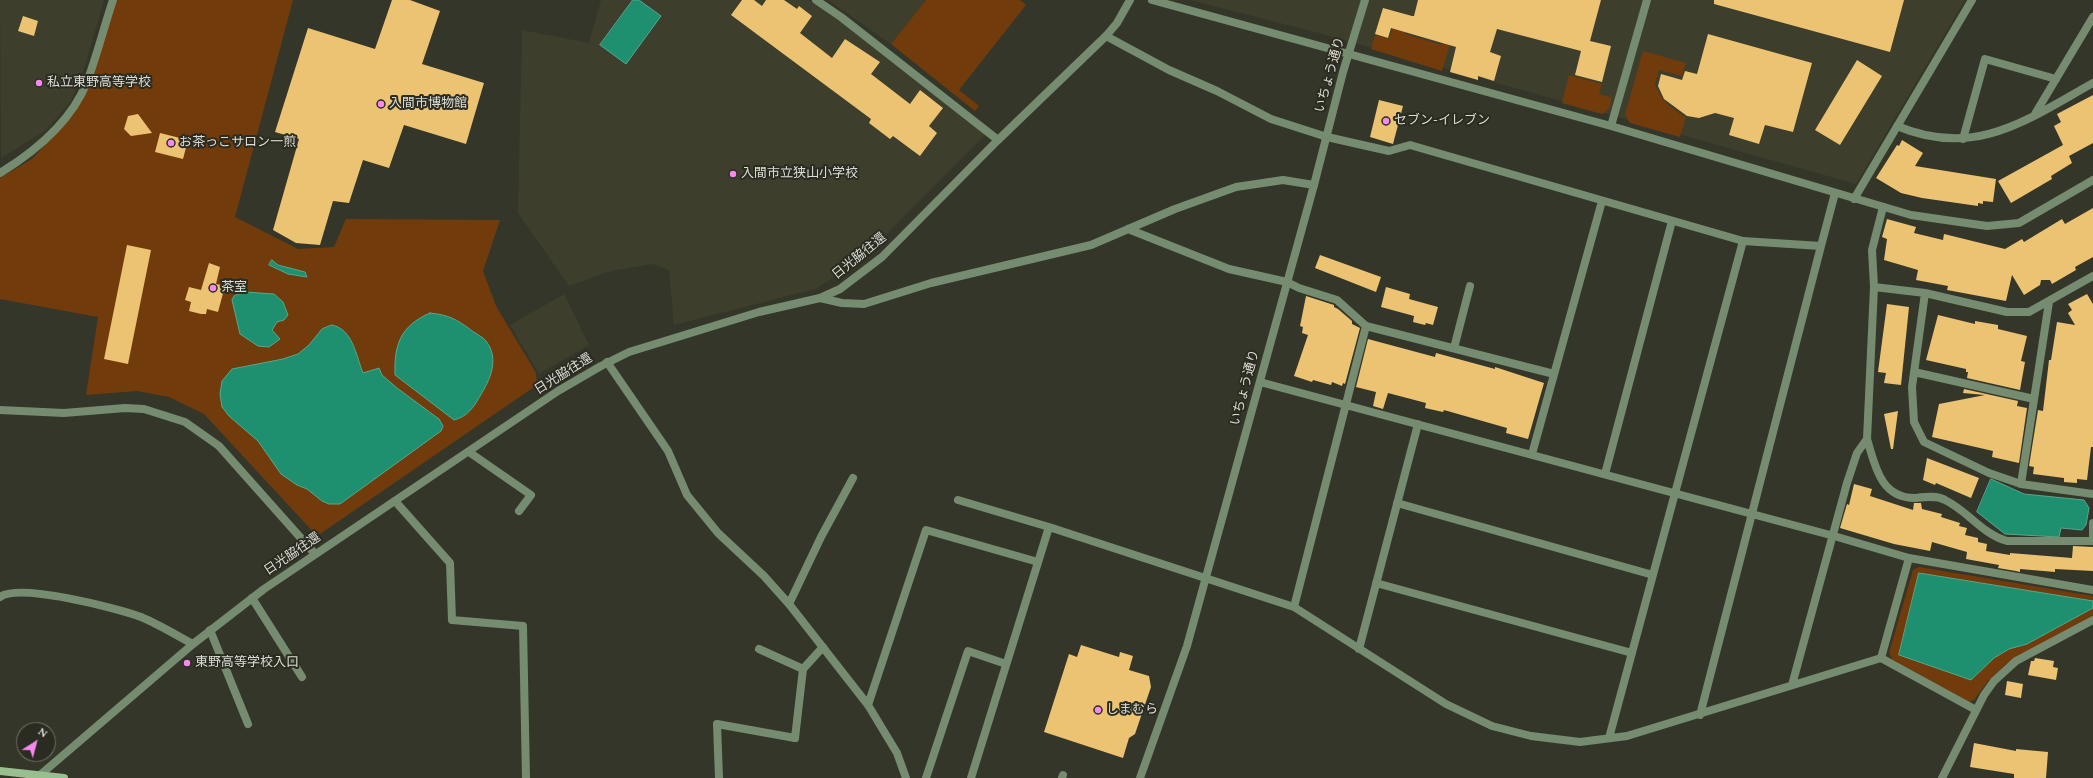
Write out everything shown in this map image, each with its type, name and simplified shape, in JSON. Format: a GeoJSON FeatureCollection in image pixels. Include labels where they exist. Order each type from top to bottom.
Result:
{"type":"FeatureCollection","features":[{"type":"Feature","properties":{"kind":"main road"},"geometry":{"type":"LineString","coordinates":[[0,771],[19,776],[40,775],[64,778]]}},
{"type":"Feature","properties":{"kind":"street"},"geometry":{"type":"LineString","coordinates":[[0,173],[26,157],[70,112],[87,82],[113,0]]}},
{"type":"Feature","properties":{"kind":"street"},"geometry":{"type":"LineString","coordinates":[[816,0],[841,17],[998,140]]}},
{"type":"Feature","properties":{"kind":"street","name":"日光脇往還"},"geometry":{"type":"LineString","coordinates":[[40,775],[193,644],[252,598],[558,391],[607,362],[629,352],[759,312],[820,298],[849,283],[882,257],[998,140],[1106,36],[1117,23],[1130,0]]}},
{"type":"Feature","properties":{"kind":"street"},"geometry":{"type":"LineString","coordinates":[[1152,0],[1611,126],[1911,215],[1988,226],[2018,223],[2093,180]]}},
{"type":"Feature","properties":{"kind":"street","name":"いちょう通り"},"geometry":{"type":"LineString","coordinates":[[1140,778],[1169,699],[1206,578],[1365,0]]}},
{"type":"Feature","properties":{"kind":"street"},"geometry":{"type":"LineString","coordinates":[[1611,126],[1647,0]]}},
{"type":"Feature","properties":{"kind":"street"},"geometry":{"type":"LineString","coordinates":[[1854,199],[1972,0]]}},
{"type":"Feature","properties":{"kind":"street"},"geometry":{"type":"LineString","coordinates":[[2034,116],[2093,17]]}},
{"type":"Feature","properties":{"kind":"street"},"geometry":{"type":"LineString","coordinates":[[1106,36],[1169,70],[1217,91],[1271,118],[1327,137],[1389,151],[1410,145],[1743,241],[1821,246]]}},
{"type":"Feature","properties":{"kind":"street"},"geometry":{"type":"LineString","coordinates":[[1963,139],[1985,59],[2056,79]]}},
{"type":"Feature","properties":{"kind":"street"},"geometry":{"type":"LineString","coordinates":[[1897,126],[1914,133],[1940,138],[1963,139],[1990,135],[2019,124],[2093,83]]}},
{"type":"Feature","properties":{"kind":"street"},"geometry":{"type":"LineString","coordinates":[[820,298],[842,303],[864,304],[931,283],[1091,245],[1175,209],[1236,187],[1283,180],[1314,185]]}},
{"type":"Feature","properties":{"kind":"street"},"geometry":{"type":"LineString","coordinates":[[1700,715],[1834,193]]}},
{"type":"Feature","properties":{"kind":"street"},"geometry":{"type":"LineString","coordinates":[[1532,454],[1602,201]]}},
{"type":"Feature","properties":{"kind":"street"},"geometry":{"type":"LineString","coordinates":[[1883,207],[1872,250],[1874,287],[1867,439],[1879,478],[1888,488],[1901,495],[1912,498],[1944,499],[1996,538],[2007,540],[2092,541],[2093,523]]}},
{"type":"Feature","properties":{"kind":"street"},"geometry":{"type":"LineString","coordinates":[[1605,474],[1672,221]]}},
{"type":"Feature","properties":{"kind":"street"},"geometry":{"type":"LineString","coordinates":[[1128,229],[1229,269],[1287,282],[1298,288],[1337,300],[1366,326],[1554,374]]}},
{"type":"Feature","properties":{"kind":"street"},"geometry":{"type":"LineString","coordinates":[[1609,738],[1743,241]]}},
{"type":"Feature","properties":{"kind":"street"},"geometry":{"type":"LineString","coordinates":[[1874,287],[1925,293],[2007,312],[2029,312],[2093,276]]}},
{"type":"Feature","properties":{"kind":"street"},"geometry":{"type":"LineString","coordinates":[[1454,348],[1470,286]]}},
{"type":"Feature","properties":{"kind":"street"},"geometry":{"type":"LineString","coordinates":[[1925,293],[1912,387],[1914,422],[1924,442],[1989,473],[2021,484],[2093,494]]}},
{"type":"Feature","properties":{"kind":"street"},"geometry":{"type":"LineString","coordinates":[[2021,484],[2049,302]]}},
{"type":"Feature","properties":{"kind":"street"},"geometry":{"type":"LineString","coordinates":[[1294,607],[1366,326]]}},
{"type":"Feature","properties":{"kind":"street"},"geometry":{"type":"LineString","coordinates":[[607,362],[668,451],[688,495],[718,532],[764,576],[789,604],[868,705],[897,753],[906,778]]}},
{"type":"Feature","properties":{"kind":"street"},"geometry":{"type":"LineString","coordinates":[[1914,372],[2034,399]]}},
{"type":"Feature","properties":{"kind":"street"},"geometry":{"type":"LineString","coordinates":[[1260,382],[1676,493],[1909,558],[2093,590]]}},
{"type":"Feature","properties":{"kind":"street"},"geometry":{"type":"LineString","coordinates":[[0,410],[64,413],[125,408],[144,409],[185,422],[219,446],[315,554]]}},
{"type":"Feature","properties":{"kind":"street"},"geometry":{"type":"LineString","coordinates":[[1359,649],[1418,424]]}},
{"type":"Feature","properties":{"kind":"street"},"geometry":{"type":"LineString","coordinates":[[1792,685],[1857,453],[1867,439]]}},
{"type":"Feature","properties":{"kind":"street"},"geometry":{"type":"LineString","coordinates":[[469,452],[531,495],[519,511]]}},
{"type":"Feature","properties":{"kind":"street"},"geometry":{"type":"LineString","coordinates":[[789,604],[821,537],[853,478]]}},
{"type":"Feature","properties":{"kind":"street"},"geometry":{"type":"LineString","coordinates":[[958,500],[1049,527],[1294,607],[1446,704],[1492,726],[1531,736],[1580,742],[1627,736],[1700,715],[1881,658],[1976,710]]}},
{"type":"Feature","properties":{"kind":"street"},"geometry":{"type":"LineString","coordinates":[[395,501],[450,563],[452,620],[523,626],[526,778]]}},
{"type":"Feature","properties":{"kind":"street"},"geometry":{"type":"LineString","coordinates":[[1397,503],[1654,575]]}},
{"type":"Feature","properties":{"kind":"street"},"geometry":{"type":"LineString","coordinates":[[970,778],[1049,527]]}},
{"type":"Feature","properties":{"kind":"street"},"geometry":{"type":"LineString","coordinates":[[868,705],[926,530],[1038,562]]}},
{"type":"Feature","properties":{"kind":"street"},"geometry":{"type":"LineString","coordinates":[[1881,658],[1909,558]]}},
{"type":"Feature","properties":{"kind":"street"},"geometry":{"type":"LineString","coordinates":[[1376,583],[1632,652]]}},
{"type":"Feature","properties":{"kind":"street"},"geometry":{"type":"LineString","coordinates":[[0,597],[15,592],[28,592],[99,606],[140,617],[193,644]]}},
{"type":"Feature","properties":{"kind":"street"},"geometry":{"type":"LineString","coordinates":[[252,598],[302,677]]}},
{"type":"Feature","properties":{"kind":"street"},"geometry":{"type":"LineString","coordinates":[[1942,778],[1984,695],[1994,681],[2016,661],[2093,620]]}},
{"type":"Feature","properties":{"kind":"street"},"geometry":{"type":"LineString","coordinates":[[210,630],[248,724]]}},
{"type":"Feature","properties":{"kind":"street"},"geometry":{"type":"LineString","coordinates":[[719,778],[717,724],[795,738],[803,669],[823,647]]}},
{"type":"Feature","properties":{"kind":"street"},"geometry":{"type":"LineString","coordinates":[[759,649],[803,669]]}},
{"type":"Feature","properties":{"kind":"street"},"geometry":{"type":"LineString","coordinates":[[926,778],[968,651],[1006,664]]}},
{"type":"Feature","properties":{"kind":"shaded area","name":"私立東野高等学校"},"geometry":{"type":"Polygon","coordinates":[[[0,0],[104,0],[85,66],[71,101],[45,131],[1,158],[0,0]]]}},
{"type":"Feature","properties":{"kind":"shaded area"},"geometry":{"type":"Polygon","coordinates":[[[117,0],[293,0],[235,217],[298,249],[334,247],[346,219],[500,220],[483,271],[496,306],[536,373],[537,385],[317,536],[204,414],[169,397],[137,391],[86,395],[98,317],[0,299],[0,178],[32,159],[74,114],[117,0]]]}},
{"type":"Feature","properties":{"kind":"shaded area","name":"入間市立狭山小学校"},"geometry":{"type":"Polygon","coordinates":[[[601,0],[809,0],[837,18],[985,135],[859,262],[815,289],[674,325],[669,270],[653,264],[611,271],[569,286],[518,213],[522,30],[589,43],[601,0]]]}},
{"type":"Feature","properties":{"kind":"shaded area"},"geometry":{"type":"Polygon","coordinates":[[[633,0],[639,0],[661,16],[626,64],[600,45],[633,0]]]}},
{"type":"Feature","properties":{"kind":"shaded area"},"geometry":{"type":"Polygon","coordinates":[[[828,0],[926,0],[891,44],[828,0]]]}},
{"type":"Feature","properties":{"kind":"shaded area"},"geometry":{"type":"Polygon","coordinates":[[[926,0],[1020,0],[1026,5],[959,90],[979,106],[975,111],[891,44],[926,0]]]}},
{"type":"Feature","properties":{"kind":"shaded area"},"geometry":{"type":"Polygon","coordinates":[[[1190,0],[1965,0],[1856,184],[1334,37],[1190,0]]]}},
{"type":"Feature","properties":{"kind":"shaded area"},"geometry":{"type":"Polygon","coordinates":[[[1450,19],[1457,21],[1442,71],[1371,49],[1375,35],[1389,39],[1394,23],[1407,27],[1405,34],[1442,45],[1450,19]]]}},
{"type":"Feature","properties":{"kind":"shaded area"},"geometry":{"type":"Polygon","coordinates":[[[1643,51],[1686,63],[1682,76],[1659,70],[1655,85],[1667,104],[1686,117],[1680,137],[1630,123],[1625,115],[1643,51]]]}},
{"type":"Feature","properties":{"kind":"shaded area"},"geometry":{"type":"Polygon","coordinates":[[[1569,75],[1602,84],[1599,94],[1612,98],[1609,109],[1602,114],[1562,103],[1569,75]]]}},
{"type":"Feature","properties":{"kind":"shaded area"},"geometry":{"type":"Polygon","coordinates":[[[272,260],[278,265],[305,272],[307,277],[288,274],[269,265],[272,260]]]}},
{"type":"Feature","properties":{"kind":"shaded area"},"geometry":{"type":"Polygon","coordinates":[[[246,292],[274,294],[283,302],[288,315],[284,320],[277,322],[272,330],[280,339],[269,347],[258,346],[240,334],[232,300],[234,296],[246,292]]]}},
{"type":"Feature","properties":{"kind":"shaded area"},"geometry":{"type":"Polygon","coordinates":[[[564,294],[589,345],[539,374],[510,325],[564,294]]]}},
{"type":"Feature","properties":{"kind":"shaded area"},"geometry":{"type":"Polygon","coordinates":[[[430,313],[447,316],[466,326],[485,340],[492,355],[492,369],[487,383],[473,408],[459,419],[454,420],[395,375],[396,354],[405,330],[420,318],[430,313]]]}},
{"type":"Feature","properties":{"kind":"shaded area"},"geometry":{"type":"Polygon","coordinates":[[[332,325],[345,332],[349,337],[356,351],[363,373],[379,368],[382,375],[439,419],[443,426],[441,431],[340,504],[329,504],[322,501],[307,489],[297,485],[281,474],[258,441],[229,416],[222,407],[220,394],[222,381],[232,369],[283,359],[298,354],[309,345],[322,329],[332,325]]]}},
{"type":"Feature","properties":{"kind":"shaded area"},"geometry":{"type":"Polygon","coordinates":[[[1991,479],[2024,494],[2084,500],[2089,508],[2086,525],[2082,530],[2061,528],[2059,537],[2005,534],[1977,512],[1991,479]]]}},
{"type":"Feature","properties":{"kind":"shaded area"},"geometry":{"type":"Polygon","coordinates":[[[1919,567],[2093,596],[2093,601],[1919,573],[1971,680],[1994,658],[2009,648],[2027,644],[2093,608],[2093,615],[2007,663],[1988,681],[1974,700],[1969,702],[1892,659],[1889,653],[1913,570],[1919,567]]]}},
{"type":"Feature","properties":{"kind":"shaded area"},"geometry":{"type":"Polygon","coordinates":[[[1919,573],[2093,601],[2093,608],[2027,644],[2009,649],[1994,658],[1971,680],[1899,655],[1919,573]]]}},
{"type":"Feature","properties":{"kind":"building","name":"入間市博物館"},"geometry":{"type":"Polygon","coordinates":[[[392,0],[410,0],[440,11],[422,64],[484,83],[466,144],[404,125],[389,168],[363,160],[349,203],[333,201],[320,245],[296,243],[273,230],[299,139],[275,132],[308,28],[375,49],[392,0]]]}},
{"type":"Feature","properties":{"kind":"building"},"geometry":{"type":"Polygon","coordinates":[[[742,0],[754,0],[762,6],[766,0],[784,0],[797,9],[799,6],[812,16],[800,33],[832,58],[845,39],[880,62],[871,74],[910,104],[920,90],[943,108],[929,126],[937,133],[920,156],[893,136],[890,139],[869,123],[871,119],[731,15],[742,0]]]}},
{"type":"Feature","properties":{"kind":"building"},"geometry":{"type":"Polygon","coordinates":[[[1418,0],[1601,0],[1590,41],[1611,46],[1602,82],[1575,75],[1581,51],[1497,29],[1490,52],[1501,56],[1494,81],[1478,76],[1478,80],[1450,72],[1456,47],[1391,28],[1388,38],[1375,34],[1383,8],[1414,16],[1418,0]]]}},
{"type":"Feature","properties":{"kind":"building"},"geometry":{"type":"Polygon","coordinates":[[[1714,0],[1904,0],[1890,52],[1714,4],[1714,0]]]}},
{"type":"Feature","properties":{"kind":"building"},"geometry":{"type":"Polygon","coordinates":[[[23,16],[38,21],[34,36],[18,31],[23,16]]]}},
{"type":"Feature","properties":{"kind":"building"},"geometry":{"type":"Polygon","coordinates":[[[1708,34],[1812,63],[1793,132],[1765,125],[1759,144],[1729,135],[1734,118],[1715,113],[1699,118],[1687,116],[1664,99],[1658,86],[1661,74],[1682,80],[1685,71],[1697,74],[1708,34]]]}},
{"type":"Feature","properties":{"kind":"building"},"geometry":{"type":"Polygon","coordinates":[[[1857,60],[1882,76],[1840,145],[1815,130],[1857,60]]]}},
{"type":"Feature","properties":{"kind":"building"},"geometry":{"type":"Polygon","coordinates":[[[2093,95],[2093,143],[2069,156],[2072,163],[2051,176],[2052,179],[2011,203],[1998,181],[2063,145],[2054,126],[2061,122],[2057,114],[2093,95]]]}},
{"type":"Feature","properties":{"kind":"building","name":"セブン-イレブン"},"geometry":{"type":"Polygon","coordinates":[[[1379,100],[1403,106],[1393,144],[1370,137],[1379,100]]]}},
{"type":"Feature","properties":{"kind":"building"},"geometry":{"type":"Polygon","coordinates":[[[138,114],[152,133],[131,136],[124,129],[128,116],[138,114]]]}},
{"type":"Feature","properties":{"kind":"building"},"geometry":{"type":"Polygon","coordinates":[[[160,133],[188,140],[183,159],[155,152],[160,133]]]}},
{"type":"Feature","properties":{"kind":"building"},"geometry":{"type":"Polygon","coordinates":[[[1902,140],[1923,153],[1915,166],[1996,179],[1993,202],[1983,201],[1983,204],[1978,203],[1978,206],[1922,198],[1901,193],[1876,178],[1897,145],[1899,146],[1902,140]]]}},
{"type":"Feature","properties":{"kind":"building"},"geometry":{"type":"Polygon","coordinates":[[[2093,208],[2093,257],[2075,267],[2076,270],[2052,284],[2050,280],[2041,280],[2040,285],[2024,295],[2012,275],[2006,301],[1947,290],[1948,286],[1916,280],[1918,270],[1884,260],[1887,239],[1882,237],[1887,219],[1916,227],[1914,233],[1943,240],[1944,234],[2005,249],[2022,239],[2024,242],[2062,219],[2065,224],[2093,208]]]}},
{"type":"Feature","properties":{"kind":"building"},"geometry":{"type":"Polygon","coordinates":[[[127,245],[151,250],[128,364],[104,359],[127,245]]]}},
{"type":"Feature","properties":{"kind":"building"},"geometry":{"type":"Polygon","coordinates":[[[1320,255],[1381,277],[1376,292],[1315,268],[1320,255]]]}},
{"type":"Feature","properties":{"kind":"building","name":"茶室"},"geometry":{"type":"Polygon","coordinates":[[[209,263],[220,267],[216,284],[225,286],[218,312],[207,309],[206,314],[189,311],[191,302],[185,300],[189,287],[201,290],[209,263]]]}},
{"type":"Feature","properties":{"kind":"building"},"geometry":{"type":"Polygon","coordinates":[[[1386,287],[1410,294],[1409,299],[1438,307],[1433,325],[1413,322],[1414,316],[1381,307],[1386,287]]]}},
{"type":"Feature","properties":{"kind":"building"},"geometry":{"type":"Polygon","coordinates":[[[2087,294],[2093,304],[2093,447],[2091,447],[2087,480],[2077,479],[2077,483],[2064,482],[2064,478],[2033,474],[2034,467],[2029,466],[2038,410],[2043,411],[2049,360],[2051,360],[2057,322],[2075,325],[2068,313],[2072,310],[2068,304],[2087,294]]]}},
{"type":"Feature","properties":{"kind":"building"},"geometry":{"type":"Polygon","coordinates":[[[1306,296],[1334,305],[1334,307],[1352,321],[1352,324],[1360,328],[1345,384],[1343,383],[1342,386],[1332,382],[1331,385],[1313,380],[1312,382],[1294,376],[1308,335],[1302,333],[1303,327],[1300,326],[1306,296]]]}},
{"type":"Feature","properties":{"kind":"building"},"geometry":{"type":"Polygon","coordinates":[[[1887,304],[1909,307],[1901,385],[1884,383],[1886,373],[1878,372],[1887,304]]]}},
{"type":"Feature","properties":{"kind":"building"},"geometry":{"type":"Polygon","coordinates":[[[1938,315],[1975,324],[1975,321],[1998,325],[1998,329],[2027,336],[2021,361],[2025,362],[2020,390],[1967,378],[1968,372],[1966,372],[1966,369],[1926,360],[1938,315]]]}},
{"type":"Feature","properties":{"kind":"building"},"geometry":{"type":"Polygon","coordinates":[[[1368,339],[1435,357],[1436,353],[1495,369],[1495,367],[1544,383],[1528,439],[1506,433],[1507,428],[1444,410],[1443,412],[1425,408],[1426,403],[1388,393],[1383,409],[1373,406],[1376,392],[1356,387],[1368,339]]]}},
{"type":"Feature","properties":{"kind":"building"},"geometry":{"type":"Polygon","coordinates":[[[1964,389],[2018,401],[2017,406],[2027,408],[2019,463],[1992,457],[1993,451],[1932,437],[1939,404],[1985,395],[1963,393],[1964,389]]]}},
{"type":"Feature","properties":{"kind":"building"},"geometry":{"type":"Polygon","coordinates":[[[1898,411],[1893,449],[1891,449],[1884,414],[1898,411]]]}},
{"type":"Feature","properties":{"kind":"building"},"geometry":{"type":"Polygon","coordinates":[[[1927,458],[1979,478],[1971,498],[1936,483],[1935,485],[1923,480],[1927,458]]]}},
{"type":"Feature","properties":{"kind":"building"},"geometry":{"type":"Polygon","coordinates":[[[1854,484],[1872,489],[1870,496],[1913,510],[1914,503],[1921,503],[1922,509],[1942,514],[1941,517],[1960,523],[1959,526],[1967,528],[1965,535],[1978,538],[1978,542],[1987,544],[1986,551],[2010,555],[2010,553],[2072,558],[2073,546],[2093,547],[2093,571],[2055,569],[2055,572],[2020,569],[2020,572],[1998,568],[1999,565],[1966,559],[1967,552],[1932,542],[1930,551],[1894,544],[1840,528],[1847,504],[1849,505],[1854,484]]]}},
{"type":"Feature","properties":{"kind":"building","name":"しまむら"},"geometry":{"type":"Polygon","coordinates":[[[1081,645],[1119,657],[1120,652],[1133,656],[1129,670],[1149,676],[1151,687],[1135,734],[1129,738],[1123,758],[1044,732],[1069,654],[1077,657],[1081,645]]]}},
{"type":"Feature","properties":{"kind":"building"},"geometry":{"type":"Polygon","coordinates":[[[2035,658],[2054,661],[2053,667],[2058,668],[2056,680],[2028,675],[2031,661],[2034,661],[2035,658]]]}},
{"type":"Feature","properties":{"kind":"building"},"geometry":{"type":"Polygon","coordinates":[[[2007,681],[2023,684],[2021,698],[2005,695],[2007,681]]]}},
{"type":"Feature","properties":{"kind":"building"},"geometry":{"type":"Polygon","coordinates":[[[1974,743],[2016,751],[2016,749],[2048,752],[2046,778],[2014,778],[2014,774],[1970,767],[1974,743]]]}},
{"type":"Feature","properties":{"kind":"place","name":"私立東野高等学校"},"geometry":{"type":"Point","coordinates":[39,83]}},
{"type":"Feature","properties":{"kind":"place","name":"入間市博物館"},"geometry":{"type":"Point","coordinates":[381,104]}},
{"type":"Feature","properties":{"kind":"place","name":"セブン-イレブン"},"geometry":{"type":"Point","coordinates":[1386,121]}},
{"type":"Feature","properties":{"kind":"place","name":"お茶っこサロン一煎"},"geometry":{"type":"Point","coordinates":[171,143]}},
{"type":"Feature","properties":{"kind":"place","name":"入間市立狭山小学校"},"geometry":{"type":"Point","coordinates":[733,174]}},
{"type":"Feature","properties":{"kind":"place","name":"茶室"},"geometry":{"type":"Point","coordinates":[213,288]}},
{"type":"Feature","properties":{"kind":"place","name":"東野高等学校入口"},"geometry":{"type":"Point","coordinates":[187,663]}},
{"type":"Feature","properties":{"kind":"place","name":"しまむら"},"geometry":{"type":"Point","coordinates":[1098,710]}}]}
